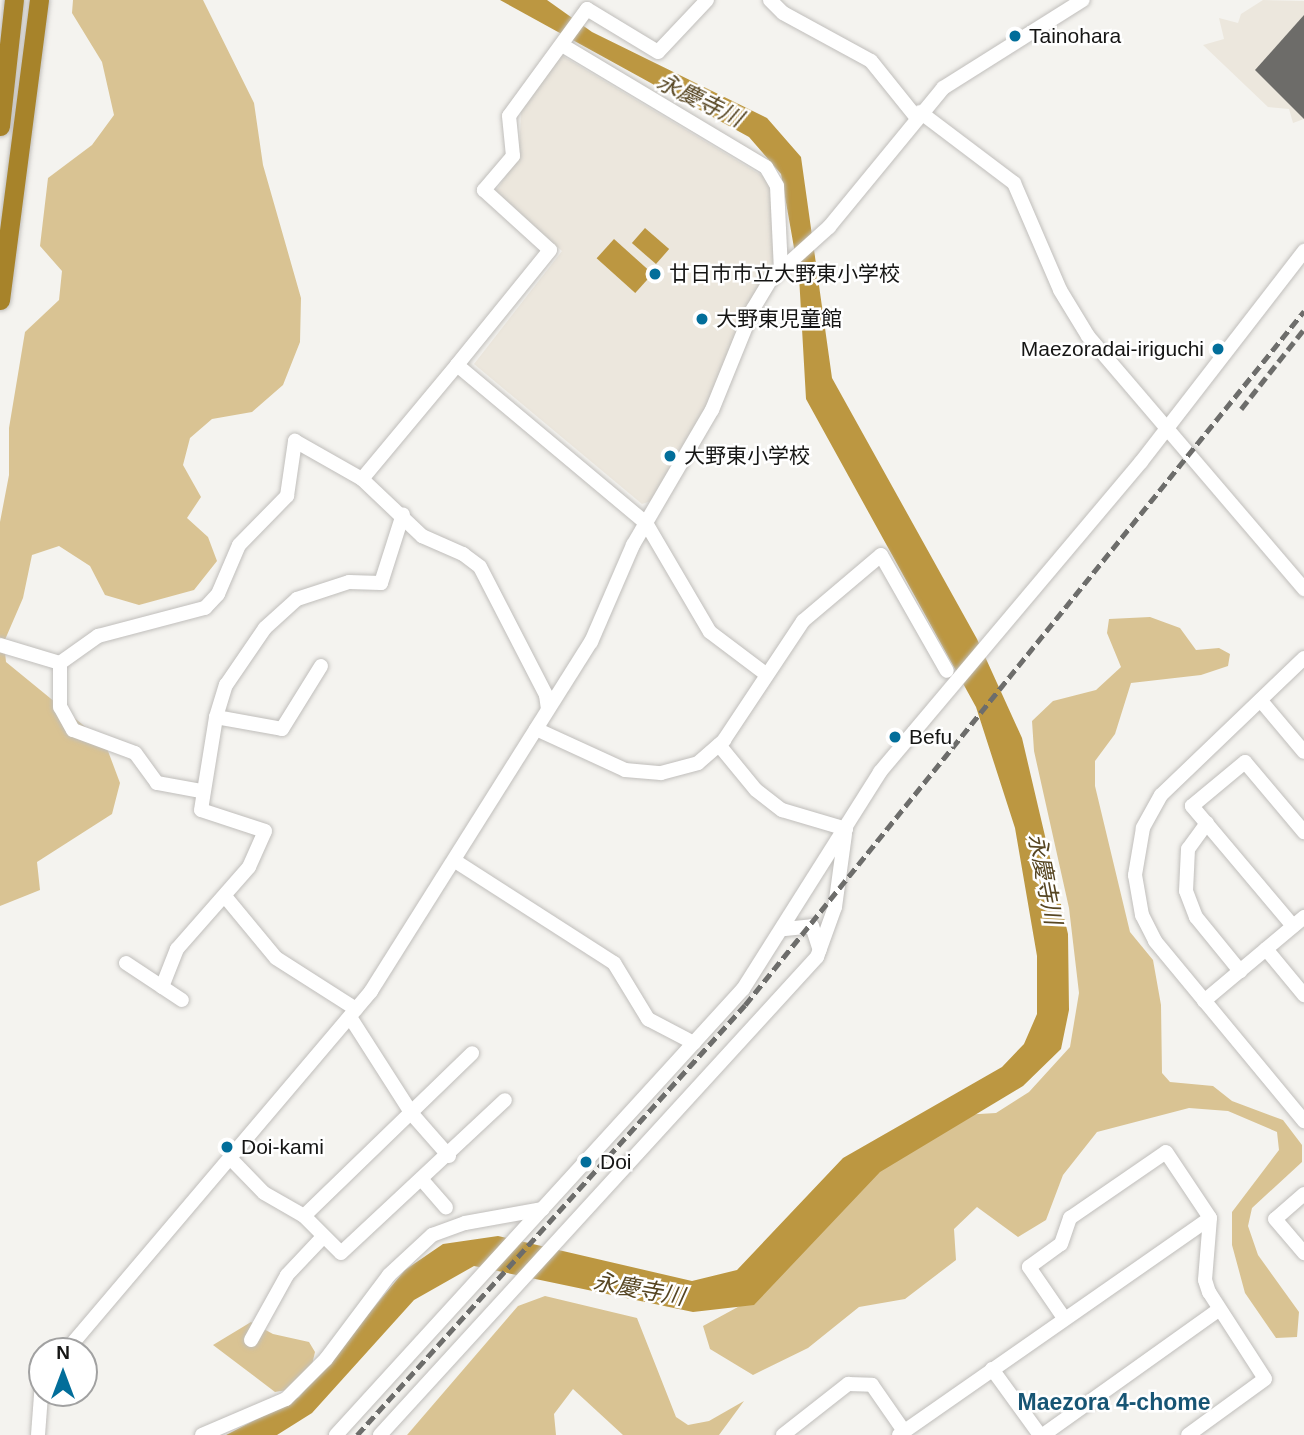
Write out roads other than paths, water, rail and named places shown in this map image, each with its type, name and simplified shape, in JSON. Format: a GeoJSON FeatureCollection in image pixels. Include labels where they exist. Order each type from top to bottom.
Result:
{"type":"FeatureCollection","features":[{"type":"Feature","properties":{"kind":"highway"},"geometry":{"type":"LineString","coordinates":[[0,126],[15,0]]}},
{"type":"Feature","properties":{"kind":"highway"},"geometry":{"type":"LineString","coordinates":[[0,300],[39,0]]}},
{"type":"Feature","properties":{"kind":"street"},"geometry":{"type":"LineString","coordinates":[[362,479],[550,250],[484,190],[513,156],[509,116],[587,9],[658,52],[707,0]]}},
{"type":"Feature","properties":{"kind":"street"},"geometry":{"type":"LineString","coordinates":[[770,0],[783,13],[871,61],[918,114],[1014,183],[1073,314],[1304,589]]}},
{"type":"Feature","properties":{"kind":"street"},"geometry":{"type":"LineString","coordinates":[[77,1337],[353,1013],[455,861],[591,642],[646,523],[712,410],[761,293],[782,268],[816,240],[918,114],[958,76],[1083,0]]}},
{"type":"Feature","properties":{"kind":"street"},"geometry":{"type":"LineString","coordinates":[[562,45],[766,167],[777,186],[782,268]]}},
{"type":"Feature","properties":{"kind":"street"},"geometry":{"type":"LineString","coordinates":[[336,1435],[743,989],[786,929],[880,772],[1169,428],[1304,251]]}},
{"type":"Feature","properties":{"kind":"street"},"geometry":{"type":"LineString","coordinates":[[457,365],[646,523],[710,632],[767,675]]}},
{"type":"Feature","properties":{"kind":"street"},"geometry":{"type":"LineString","coordinates":[[60,663],[98,636],[205,608],[218,594],[239,545],[287,496],[295,441],[362,479],[403,514],[422,536],[463,554],[480,567],[546,695],[548,709]]}},
{"type":"Feature","properties":{"kind":"street"},"geometry":{"type":"LineString","coordinates":[[162,987],[177,949],[249,867],[265,831],[201,810],[201,791],[216,717],[226,685],[279,611],[324,588],[381,583],[403,514]]}},
{"type":"Feature","properties":{"kind":"street"},"geometry":{"type":"LineString","coordinates":[[536,729],[575,751],[642,773],[698,763],[719,746],[820,603],[881,555],[947,671]]}},
{"type":"Feature","properties":{"kind":"street"},"geometry":{"type":"LineString","coordinates":[[0,645],[60,663]]}},
{"type":"Feature","properties":{"kind":"street"},"geometry":{"type":"LineString","coordinates":[[1304,658],[1262,702],[1161,795],[1139,840],[1135,875],[1142,915],[1154,941],[1304,1122]]}},
{"type":"Feature","properties":{"kind":"street"},"geometry":{"type":"LineString","coordinates":[[60,663],[60,707],[73,730],[135,754],[157,783],[201,791]]}},
{"type":"Feature","properties":{"kind":"street"},"geometry":{"type":"LineString","coordinates":[[216,717],[282,729],[321,666]]}},
{"type":"Feature","properties":{"kind":"street"},"geometry":{"type":"LineString","coordinates":[[1262,702],[1304,752]]}},
{"type":"Feature","properties":{"kind":"street"},"geometry":{"type":"LineString","coordinates":[[719,746],[756,790],[782,810],[846,829]]}},
{"type":"Feature","properties":{"kind":"street"},"geometry":{"type":"LineString","coordinates":[[1204,1001],[1298,922],[1192,806],[1245,762],[1304,832]]}},
{"type":"Feature","properties":{"kind":"street"},"geometry":{"type":"LineString","coordinates":[[1207,823],[1188,849],[1186,891],[1196,916],[1240,971]]}},
{"type":"Feature","properties":{"kind":"street"},"geometry":{"type":"LineString","coordinates":[[380,1435],[817,957],[835,907],[846,829]]}},
{"type":"Feature","properties":{"kind":"street"},"geometry":{"type":"LineString","coordinates":[[455,861],[614,963],[648,1019],[694,1042]]}},
{"type":"Feature","properties":{"kind":"street"},"geometry":{"type":"LineString","coordinates":[[228,900],[276,958],[353,1013],[412,1114],[449,1156]]}},
{"type":"Feature","properties":{"kind":"street"},"geometry":{"type":"LineString","coordinates":[[786,929],[796,924],[811,926],[821,940],[817,957]]}},
{"type":"Feature","properties":{"kind":"street"},"geometry":{"type":"LineString","coordinates":[[1266,949],[1304,995]]}},
{"type":"Feature","properties":{"kind":"street"},"geometry":{"type":"LineString","coordinates":[[126,963],[182,1000]]}},
{"type":"Feature","properties":{"kind":"street"},"geometry":{"type":"LineString","coordinates":[[304,1216],[472,1053]]}},
{"type":"Feature","properties":{"kind":"street"},"geometry":{"type":"LineString","coordinates":[[231,1159],[264,1194],[304,1216],[334,1251],[350,1249],[505,1100]]}},
{"type":"Feature","properties":{"kind":"street"},"geometry":{"type":"LineString","coordinates":[[1064,1318],[1029,1267],[1061,1244],[1070,1218],[1166,1152],[1210,1218],[1205,1280],[1217,1311],[1265,1379],[1188,1435]]}},
{"type":"Feature","properties":{"kind":"street"},"geometry":{"type":"LineString","coordinates":[[423,1181],[446,1207]]}},
{"type":"Feature","properties":{"kind":"street"},"geometry":{"type":"LineString","coordinates":[[1304,1194],[1275,1219],[1304,1253]]}},
{"type":"Feature","properties":{"kind":"street"},"geometry":{"type":"LineString","coordinates":[[202,1435],[286,1399],[326,1359],[389,1275],[432,1235],[465,1223],[543,1209]]}},
{"type":"Feature","properties":{"kind":"street"},"geometry":{"type":"LineString","coordinates":[[783,1435],[848,1384],[872,1385],[902,1433],[1210,1218]]}},
{"type":"Feature","properties":{"kind":"street"},"geometry":{"type":"LineString","coordinates":[[251,1340],[287,1275],[321,1238]]}},
{"type":"Feature","properties":{"kind":"street"},"geometry":{"type":"LineString","coordinates":[[992,1369],[1041,1435],[1217,1311]]}},
{"type":"Feature","properties":{"kind":"street"},"geometry":{"type":"LineString","coordinates":[[38,1435],[40,1407]]}},
{"type":"Feature","properties":{"kind":"water","name":"永慶寺川"},"geometry":{"type":"Polygon","coordinates":[[[500,0],[547,0],[592,32],[767,118],[801,157],[832,378],[977,639],[1022,738],[1068,934],[1069,1010],[1061,1049],[1023,1086],[880,1172],[754,1305],[693,1312],[474,1266],[414,1300],[312,1413],[277,1435],[226,1435],[299,1397],[405,1270],[443,1244],[498,1236],[692,1281],[737,1270],[843,1158],[1002,1067],[1024,1044],[1037,1014],[1037,956],[1015,828],[976,707],[806,399],[799,276],[781,174],[749,137],[500,0]]]}},
{"type":"Feature","properties":{"kind":"water"},"geometry":{"type":"Polygon","coordinates":[[[645,228],[669,249],[656,264],[632,243],[645,228]]]}},
{"type":"Feature","properties":{"kind":"water"},"geometry":{"type":"Polygon","coordinates":[[[614,239],[653,274],[635,293],[597,258],[614,239]]]}},
{"type":"Feature","properties":{"kind":"railway"},"geometry":{"type":"LineString","coordinates":[[357,1435],[745,1005],[1304,311]]}},
{"type":"Feature","properties":{"kind":"railway"},"geometry":{"type":"LineString","coordinates":[[1241,409],[1304,329]]}},
{"type":"Feature","properties":{"kind":"place","name":"Tainohara"},"geometry":{"type":"Point","coordinates":[1015,36]}},
{"type":"Feature","properties":{"kind":"place","name":"廿日市市立大野東小学校"},"geometry":{"type":"Point","coordinates":[655,274]}},
{"type":"Feature","properties":{"kind":"place","name":"大野東児童館"},"geometry":{"type":"Point","coordinates":[702,319]}},
{"type":"Feature","properties":{"kind":"place","name":"Maezoradai-iriguchi"},"geometry":{"type":"Point","coordinates":[1218,349]}},
{"type":"Feature","properties":{"kind":"place","name":"大野東小学校"},"geometry":{"type":"Point","coordinates":[670,456]}},
{"type":"Feature","properties":{"kind":"place","name":"Befu"},"geometry":{"type":"Point","coordinates":[895,737]}},
{"type":"Feature","properties":{"kind":"place","name":"Doi-kami"},"geometry":{"type":"Point","coordinates":[227,1147]}},
{"type":"Feature","properties":{"kind":"place","name":"Doi"},"geometry":{"type":"Point","coordinates":[586,1162]}},
{"type":"Feature","properties":{"kind":"district","name":"Maezora 4-chome"},"geometry":{"type":"Point","coordinates":[1114,1402]}}]}
